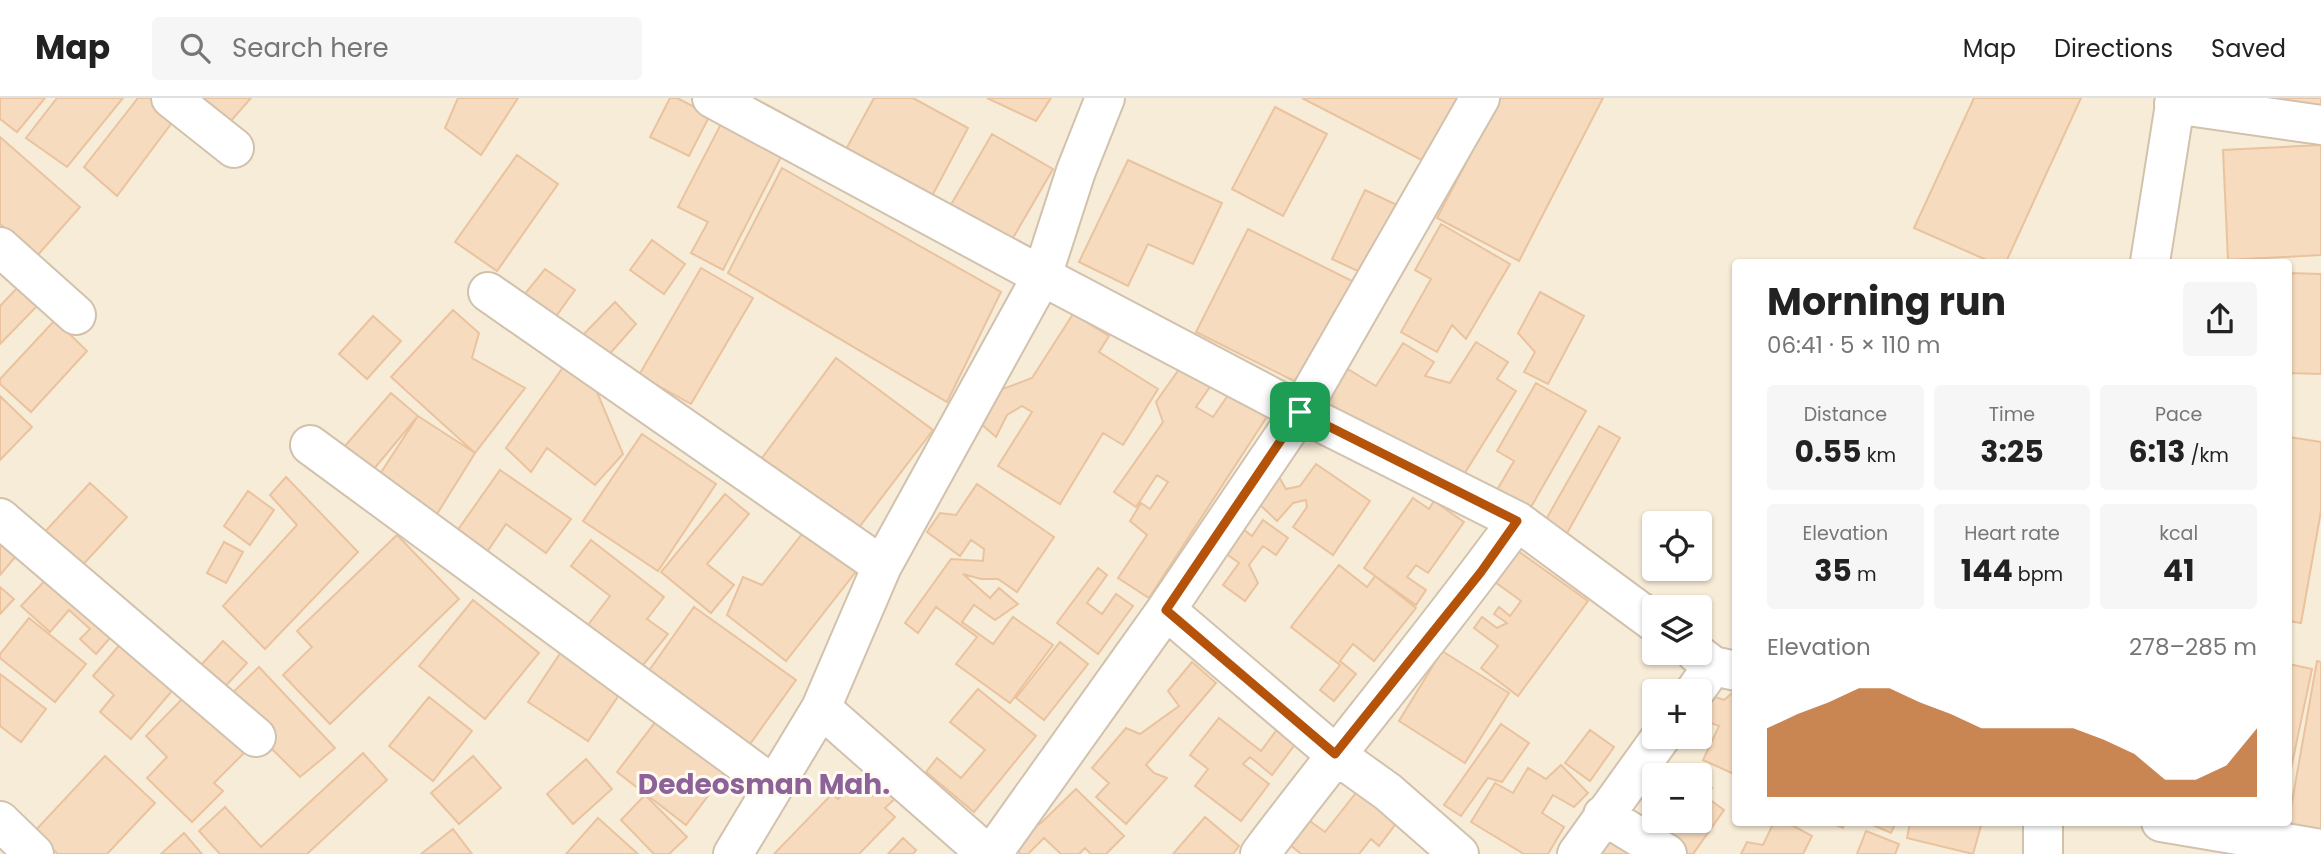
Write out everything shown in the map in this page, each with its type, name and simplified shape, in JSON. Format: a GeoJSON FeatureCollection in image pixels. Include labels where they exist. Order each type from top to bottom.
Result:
{"type":"FeatureCollection","features":[{"type":"Feature","properties":{"kind":"street"},"geometry":{"type":"LineString","coordinates":[[171,98],[234,148]]}},
{"type":"Feature","properties":{"kind":"street"},"geometry":{"type":"LineString","coordinates":[[712,98],[1041,276],[1300,412],[1517,521],[1642,613]]}},
{"type":"Feature","properties":{"kind":"street"},"geometry":{"type":"LineString","coordinates":[[733,854],[821,708],[882,566],[1041,276],[1076,171],[1105,98]]}},
{"type":"Feature","properties":{"kind":"street"},"geometry":{"type":"LineString","coordinates":[[821,708],[989,854],[1166,610],[1300,412],[1480,98]]}},
{"type":"Feature","properties":{"kind":"street"},"geometry":{"type":"LineString","coordinates":[[2150,259],[2175,101],[2321,125]]}},
{"type":"Feature","properties":{"kind":"street"},"geometry":{"type":"LineString","coordinates":[[0,247],[76,315]]}},
{"type":"Feature","properties":{"kind":"street"},"geometry":{"type":"LineString","coordinates":[[488,292],[882,566]]}},
{"type":"Feature","properties":{"kind":"street"},"geometry":{"type":"LineString","coordinates":[[310,445],[774,786]]}},
{"type":"Feature","properties":{"kind":"street"},"geometry":{"type":"LineString","coordinates":[[0,518],[256,737]]}},
{"type":"Feature","properties":{"kind":"street"},"geometry":{"type":"LineString","coordinates":[[1260,854],[1335,754],[1481,572],[1517,521]]}},
{"type":"Feature","properties":{"kind":"street"},"geometry":{"type":"LineString","coordinates":[[1166,610],[1335,754],[1388,792],[1460,854]]}},
{"type":"Feature","properties":{"kind":"street"},"geometry":{"type":"LineString","coordinates":[[1577,854],[1652,749]]}},
{"type":"Feature","properties":{"kind":"street"},"geometry":{"type":"LineString","coordinates":[[1603,816],[1667,854]]}},
{"type":"Feature","properties":{"kind":"street"},"geometry":{"type":"LineString","coordinates":[[0,821],[34,854]]}},
{"type":"Feature","properties":{"kind":"street"},"geometry":{"type":"LineString","coordinates":[[2043,826],[2043,854]]}},
{"type":"Feature","properties":{"kind":"street"},"geometry":{"type":"LineString","coordinates":[[2185,826],[2321,849]]}},
{"type":"Feature","properties":{"kind":"shaded area"},"geometry":{"type":"Polygon","coordinates":[[[0,98],[2321,98],[2321,854],[0,854],[0,98]]]}},
{"type":"Feature","properties":{"kind":"building"},"geometry":{"type":"Polygon","coordinates":[[[0,98],[45,98],[17,132],[0,119],[0,98]]]}},
{"type":"Feature","properties":{"kind":"building"},"geometry":{"type":"Polygon","coordinates":[[[57,98],[123,98],[67,167],[26,138],[57,98]]]}},
{"type":"Feature","properties":{"kind":"building"},"geometry":{"type":"Polygon","coordinates":[[[138,98],[155,98],[177,116],[117,196],[84,167],[138,98]]]}},
{"type":"Feature","properties":{"kind":"building"},"geometry":{"type":"Polygon","coordinates":[[[203,98],[251,98],[230,122],[203,98]]]}},
{"type":"Feature","properties":{"kind":"building"},"geometry":{"type":"Polygon","coordinates":[[[458,98],[518,98],[481,155],[445,128],[458,98]]]}},
{"type":"Feature","properties":{"kind":"building"},"geometry":{"type":"Polygon","coordinates":[[[670,98],[677,98],[710,115],[689,156],[650,137],[670,98]]]}},
{"type":"Feature","properties":{"kind":"building"},"geometry":{"type":"Polygon","coordinates":[[[874,98],[913,98],[968,128],[931,198],[845,151],[874,98]]]}},
{"type":"Feature","properties":{"kind":"building"},"geometry":{"type":"Polygon","coordinates":[[[987,98],[1051,98],[1036,121],[987,98]]]}},
{"type":"Feature","properties":{"kind":"building"},"geometry":{"type":"Polygon","coordinates":[[[1302,98],[1470,98],[1435,167],[1302,98]]]}},
{"type":"Feature","properties":{"kind":"building"},"geometry":{"type":"Polygon","coordinates":[[[1500,98],[1603,98],[1519,261],[1437,218],[1500,98]]]}},
{"type":"Feature","properties":{"kind":"building"},"geometry":{"type":"Polygon","coordinates":[[[1974,98],[2081,98],[2007,259],[1984,259],[1914,228],[1974,98]]]}},
{"type":"Feature","properties":{"kind":"building"},"geometry":{"type":"Polygon","coordinates":[[[2254,98],[2321,98],[2321,108],[2254,98]]]}},
{"type":"Feature","properties":{"kind":"building"},"geometry":{"type":"Polygon","coordinates":[[[1275,107],[1327,134],[1283,216],[1232,189],[1275,107]]]}},
{"type":"Feature","properties":{"kind":"building"},"geometry":{"type":"Polygon","coordinates":[[[722,122],[783,153],[723,270],[691,253],[708,222],[678,207],[722,122]]]}},
{"type":"Feature","properties":{"kind":"building"},"geometry":{"type":"Polygon","coordinates":[[[992,134],[1053,169],[1010,243],[949,208],[992,134]]]}},
{"type":"Feature","properties":{"kind":"building"},"geometry":{"type":"Polygon","coordinates":[[[0,137],[80,207],[37,256],[0,224],[0,137]]]}},
{"type":"Feature","properties":{"kind":"building"},"geometry":{"type":"Polygon","coordinates":[[[2321,145],[2321,255],[2228,259],[2223,150],[2321,145]]]}},
{"type":"Feature","properties":{"kind":"building"},"geometry":{"type":"Polygon","coordinates":[[[517,155],[558,184],[497,271],[455,242],[517,155]]]}},
{"type":"Feature","properties":{"kind":"building"},"geometry":{"type":"Polygon","coordinates":[[[1128,160],[1222,203],[1193,264],[1148,244],[1128,286],[1079,262],[1128,160]]]}},
{"type":"Feature","properties":{"kind":"building"},"geometry":{"type":"Polygon","coordinates":[[[782,168],[1001,292],[947,402],[728,273],[782,168]]]}},
{"type":"Feature","properties":{"kind":"building"},"geometry":{"type":"Polygon","coordinates":[[[1365,190],[1397,205],[1364,274],[1332,259],[1365,190]]]}},
{"type":"Feature","properties":{"kind":"building"},"geometry":{"type":"Polygon","coordinates":[[[1441,224],[1510,264],[1466,339],[1452,325],[1437,352],[1401,332],[1431,279],[1415,270],[1441,224]]]}},
{"type":"Feature","properties":{"kind":"building"},"geometry":{"type":"Polygon","coordinates":[[[1248,229],[1358,284],[1306,387],[1196,332],[1248,229]]]}},
{"type":"Feature","properties":{"kind":"building"},"geometry":{"type":"Polygon","coordinates":[[[652,240],[685,264],[664,294],[630,270],[652,240]]]}},
{"type":"Feature","properties":{"kind":"building"},"geometry":{"type":"Polygon","coordinates":[[[701,268],[753,298],[691,404],[639,375],[701,268]]]}},
{"type":"Feature","properties":{"kind":"building"},"geometry":{"type":"Polygon","coordinates":[[[545,269],[575,290],[549,326],[519,301],[545,269]]]}},
{"type":"Feature","properties":{"kind":"building"},"geometry":{"type":"Polygon","coordinates":[[[2292,273],[2321,274],[2321,374],[2292,373],[2292,273]]]}},
{"type":"Feature","properties":{"kind":"building"},"geometry":{"type":"Polygon","coordinates":[[[21,284],[40,303],[0,344],[0,306],[21,284]]]}},
{"type":"Feature","properties":{"kind":"building"},"geometry":{"type":"Polygon","coordinates":[[[1540,292],[1584,316],[1548,384],[1524,372],[1535,352],[1518,333],[1540,292]]]}},
{"type":"Feature","properties":{"kind":"building"},"geometry":{"type":"Polygon","coordinates":[[[615,302],[636,324],[606,358],[581,337],[615,302]]]}},
{"type":"Feature","properties":{"kind":"building"},"geometry":{"type":"Polygon","coordinates":[[[453,310],[479,333],[472,358],[525,388],[475,453],[391,377],[453,310]]]}},
{"type":"Feature","properties":{"kind":"building"},"geometry":{"type":"Polygon","coordinates":[[[1073,314],[1109,336],[1099,352],[1158,389],[1123,445],[1103,433],[1060,504],[998,466],[1032,412],[1022,406],[1007,415],[996,437],[980,423],[1000,390],[1032,378],[1073,314]]]}},
{"type":"Feature","properties":{"kind":"building"},"geometry":{"type":"Polygon","coordinates":[[[373,316],[401,341],[367,379],[339,354],[373,316]]]}},
{"type":"Feature","properties":{"kind":"building"},"geometry":{"type":"Polygon","coordinates":[[[55,320],[87,351],[31,412],[0,384],[0,379],[55,320]]]}},
{"type":"Feature","properties":{"kind":"building"},"geometry":{"type":"Polygon","coordinates":[[[1476,342],[1508,362],[1497,379],[1516,391],[1456,487],[1319,402],[1341,365],[1376,386],[1403,343],[1434,362],[1425,376],[1450,383],[1476,342]]]}},
{"type":"Feature","properties":{"kind":"building"},"geometry":{"type":"Polygon","coordinates":[[[571,356],[589,373],[623,454],[595,485],[547,448],[531,472],[506,448],[571,356]]]}},
{"type":"Feature","properties":{"kind":"building"},"geometry":{"type":"Polygon","coordinates":[[[836,358],[933,430],[854,534],[804,489],[762,458],[836,358]]]}},
{"type":"Feature","properties":{"kind":"building"},"geometry":{"type":"Polygon","coordinates":[[[1182,365],[1212,384],[1196,407],[1213,417],[1233,388],[1270,412],[1149,598],[1118,578],[1147,535],[1130,521],[1141,503],[1150,509],[1168,482],[1157,475],[1136,507],[1114,492],[1163,422],[1156,402],[1182,365]]]}},
{"type":"Feature","properties":{"kind":"building"},"geometry":{"type":"Polygon","coordinates":[[[1536,383],[1586,411],[1527,514],[1494,495],[1514,461],[1497,451],[1536,383]]]}},
{"type":"Feature","properties":{"kind":"building"},"geometry":{"type":"Polygon","coordinates":[[[391,393],[418,416],[373,470],[345,446],[391,393]]]}},
{"type":"Feature","properties":{"kind":"building"},"geometry":{"type":"Polygon","coordinates":[[[0,396],[32,427],[0,460],[0,396]]]}},
{"type":"Feature","properties":{"kind":"building"},"geometry":{"type":"Polygon","coordinates":[[[418,416],[475,453],[437,514],[378,477],[418,416]]]}},
{"type":"Feature","properties":{"kind":"building"},"geometry":{"type":"Polygon","coordinates":[[[1599,426],[1620,438],[1566,535],[1544,523],[1599,426]]]}},
{"type":"Feature","properties":{"kind":"building"},"geometry":{"type":"Polygon","coordinates":[[[642,434],[716,484],[658,571],[583,521],[642,434]]]}},
{"type":"Feature","properties":{"kind":"building"},"geometry":{"type":"Polygon","coordinates":[[[2292,437],[2321,442],[2321,511],[2301,623],[2292,622],[2292,437]]]}},
{"type":"Feature","properties":{"kind":"building"},"geometry":{"type":"Polygon","coordinates":[[[1316,464],[1370,501],[1333,555],[1293,527],[1307,507],[1306,500],[1293,503],[1277,521],[1256,501],[1279,477],[1286,489],[1300,486],[1316,464]]]}},
{"type":"Feature","properties":{"kind":"building"},"geometry":{"type":"Polygon","coordinates":[[[500,470],[571,519],[546,553],[506,524],[487,552],[457,531],[500,470]]]}},
{"type":"Feature","properties":{"kind":"building"},"geometry":{"type":"Polygon","coordinates":[[[286,477],[358,552],[265,649],[223,606],[297,525],[270,495],[286,477]]]}},
{"type":"Feature","properties":{"kind":"building"},"geometry":{"type":"Polygon","coordinates":[[[90,483],[127,517],[77,571],[40,537],[90,483]]]}},
{"type":"Feature","properties":{"kind":"building"},"geometry":{"type":"Polygon","coordinates":[[[977,484],[1054,537],[1017,592],[998,579],[981,579],[963,574],[990,598],[999,588],[1018,604],[995,620],[974,605],[962,622],[993,644],[1013,617],[1053,645],[1010,703],[956,664],[977,637],[936,607],[918,633],[905,623],[951,559],[983,561],[984,549],[971,540],[960,556],[927,532],[940,513],[956,515],[977,484]]]}},
{"type":"Feature","properties":{"kind":"building"},"geometry":{"type":"Polygon","coordinates":[[[248,491],[274,510],[250,545],[224,526],[248,491]]]}},
{"type":"Feature","properties":{"kind":"building"},"geometry":{"type":"Polygon","coordinates":[[[725,494],[749,514],[707,564],[734,585],[711,613],[661,572],[725,494]]]}},
{"type":"Feature","properties":{"kind":"building"},"geometry":{"type":"Polygon","coordinates":[[[1413,498],[1429,509],[1434,501],[1464,522],[1428,573],[1416,565],[1407,577],[1426,590],[1416,605],[1364,568],[1413,498]]]}},
{"type":"Feature","properties":{"kind":"building"},"geometry":{"type":"Polygon","coordinates":[[[1263,520],[1288,538],[1276,555],[1263,546],[1249,565],[1258,583],[1245,601],[1223,585],[1239,563],[1221,550],[1239,526],[1252,536],[1263,520]]]}},
{"type":"Feature","properties":{"kind":"building"},"geometry":{"type":"Polygon","coordinates":[[[806,529],[858,569],[786,661],[727,615],[743,577],[762,585],[806,529]]]}},
{"type":"Feature","properties":{"kind":"building"},"geometry":{"type":"Polygon","coordinates":[[[397,535],[459,599],[330,724],[283,675],[312,647],[297,631],[397,535]]]}},
{"type":"Feature","properties":{"kind":"building"},"geometry":{"type":"Polygon","coordinates":[[[591,540],[664,597],[647,619],[668,634],[639,670],[585,629],[610,596],[571,566],[591,540]]]}},
{"type":"Feature","properties":{"kind":"building"},"geometry":{"type":"Polygon","coordinates":[[[0,542],[16,556],[0,575],[0,542]]]}},
{"type":"Feature","properties":{"kind":"building"},"geometry":{"type":"Polygon","coordinates":[[[224,542],[243,552],[226,583],[207,573],[224,542]]]}},
{"type":"Feature","properties":{"kind":"building"},"geometry":{"type":"Polygon","coordinates":[[[1518,551],[1588,601],[1518,696],[1481,668],[1498,646],[1474,628],[1482,617],[1497,628],[1507,623],[1494,614],[1499,607],[1510,616],[1521,601],[1495,582],[1518,551]]]}},
{"type":"Feature","properties":{"kind":"building"},"geometry":{"type":"Polygon","coordinates":[[[1339,565],[1367,587],[1375,576],[1416,608],[1374,661],[1353,644],[1340,661],[1356,674],[1334,701],[1320,690],[1340,665],[1291,627],[1339,565]]]}},
{"type":"Feature","properties":{"kind":"building"},"geometry":{"type":"Polygon","coordinates":[[[1098,568],[1107,575],[1087,603],[1102,614],[1116,594],[1133,606],[1098,654],[1057,623],[1098,568]]]}},
{"type":"Feature","properties":{"kind":"building"},"geometry":{"type":"Polygon","coordinates":[[[52,573],[116,631],[96,654],[80,639],[90,629],[69,610],[50,632],[21,606],[52,573]]]}},
{"type":"Feature","properties":{"kind":"building"},"geometry":{"type":"Polygon","coordinates":[[[0,587],[14,599],[0,614],[0,587]]]}},
{"type":"Feature","properties":{"kind":"building"},"geometry":{"type":"Polygon","coordinates":[[[473,600],[539,653],[485,719],[419,666],[473,600]]]}},
{"type":"Feature","properties":{"kind":"building"},"geometry":{"type":"Polygon","coordinates":[[[694,607],[796,680],[750,744],[648,672],[694,607]]]}},
{"type":"Feature","properties":{"kind":"building"},"geometry":{"type":"Polygon","coordinates":[[[29,618],[86,664],[55,702],[0,658],[0,654],[29,618]]]}},
{"type":"Feature","properties":{"kind":"building"},"geometry":{"type":"Polygon","coordinates":[[[129,634],[182,679],[131,739],[100,712],[114,695],[93,676],[129,634]]]}},
{"type":"Feature","properties":{"kind":"building"},"geometry":{"type":"Polygon","coordinates":[[[223,641],[247,663],[217,695],[193,674],[223,641]]]}},
{"type":"Feature","properties":{"kind":"building"},"geometry":{"type":"Polygon","coordinates":[[[1060,642],[1088,664],[1044,720],[1016,698],[1060,642]]]}},
{"type":"Feature","properties":{"kind":"building"},"geometry":{"type":"Polygon","coordinates":[[[567,643],[627,683],[588,741],[528,702],[567,643]]]}},
{"type":"Feature","properties":{"kind":"building"},"geometry":{"type":"Polygon","coordinates":[[[1442,651],[1509,693],[1465,763],[1399,721],[1442,651]]]}},
{"type":"Feature","properties":{"kind":"building"},"geometry":{"type":"Polygon","coordinates":[[[2317,661],[2321,662],[2321,837],[2287,830],[2288,826],[2292,826],[2292,802],[2317,661]]]}},
{"type":"Feature","properties":{"kind":"building"},"geometry":{"type":"Polygon","coordinates":[[[1192,662],[1216,683],[1146,765],[1154,773],[1167,778],[1126,824],[1096,797],[1109,783],[1092,768],[1126,728],[1140,734],[1179,706],[1168,691],[1192,662]]]}},
{"type":"Feature","properties":{"kind":"building"},"geometry":{"type":"Polygon","coordinates":[[[2292,665],[2312,669],[2292,764],[2292,665]]]}},
{"type":"Feature","properties":{"kind":"building"},"geometry":{"type":"Polygon","coordinates":[[[259,667],[335,748],[300,777],[224,701],[259,667]]]}},
{"type":"Feature","properties":{"kind":"building"},"geometry":{"type":"Polygon","coordinates":[[[0,674],[46,709],[21,742],[0,726],[0,674]]]}},
{"type":"Feature","properties":{"kind":"building"},"geometry":{"type":"Polygon","coordinates":[[[978,689],[1036,736],[974,812],[926,772],[937,758],[961,778],[985,750],[950,722],[978,689]]]}},
{"type":"Feature","properties":{"kind":"building"},"geometry":{"type":"Polygon","coordinates":[[[189,692],[248,749],[214,783],[223,791],[192,822],[147,778],[167,757],[146,736],[189,692]]]}},
{"type":"Feature","properties":{"kind":"building"},"geometry":{"type":"Polygon","coordinates":[[[1732,693],[1732,773],[1703,760],[1708,749],[1712,749],[1712,741],[1719,726],[1712,723],[1712,696],[1724,700],[1732,693]]]}},
{"type":"Feature","properties":{"kind":"building"},"geometry":{"type":"Polygon","coordinates":[[[429,697],[472,731],[433,781],[389,746],[429,697]]]}},
{"type":"Feature","properties":{"kind":"building"},"geometry":{"type":"Polygon","coordinates":[[[660,716],[729,768],[686,825],[617,772],[660,716]]]}},
{"type":"Feature","properties":{"kind":"building"},"geometry":{"type":"Polygon","coordinates":[[[1219,718],[1261,751],[1281,724],[1300,738],[1272,775],[1250,757],[1243,764],[1269,784],[1241,821],[1195,786],[1208,769],[1190,755],[1219,718]]]}},
{"type":"Feature","properties":{"kind":"building"},"geometry":{"type":"Polygon","coordinates":[[[1501,724],[1529,743],[1502,782],[1488,778],[1461,816],[1444,805],[1501,724]]]}},
{"type":"Feature","properties":{"kind":"building"},"geometry":{"type":"Polygon","coordinates":[[[1590,730],[1614,747],[1590,781],[1565,763],[1590,730]]]}},
{"type":"Feature","properties":{"kind":"building"},"geometry":{"type":"Polygon","coordinates":[[[363,753],[387,780],[307,854],[220,854],[199,831],[225,807],[261,847],[363,753]]]}},
{"type":"Feature","properties":{"kind":"building"},"geometry":{"type":"Polygon","coordinates":[[[105,756],[155,803],[107,854],[58,854],[34,832],[105,756]]]}},
{"type":"Feature","properties":{"kind":"building"},"geometry":{"type":"Polygon","coordinates":[[[473,756],[501,788],[459,824],[431,793],[473,756]]]}},
{"type":"Feature","properties":{"kind":"building"},"geometry":{"type":"Polygon","coordinates":[[[586,759],[612,789],[573,824],[547,794],[586,759]]]}},
{"type":"Feature","properties":{"kind":"building"},"geometry":{"type":"Polygon","coordinates":[[[1561,765],[1588,793],[1574,807],[1553,795],[1542,813],[1564,827],[1548,854],[1524,854],[1471,822],[1495,783],[1513,793],[1528,768],[1546,779],[1561,765]]]}},
{"type":"Feature","properties":{"kind":"building"},"geometry":{"type":"Polygon","coordinates":[[[857,780],[873,796],[887,781],[900,794],[885,808],[895,817],[859,854],[774,854],[832,794],[838,799],[857,780]]]}},
{"type":"Feature","properties":{"kind":"building"},"geometry":{"type":"Polygon","coordinates":[[[1076,789],[1124,836],[1106,854],[1091,854],[1085,848],[1079,854],[1061,854],[1044,838],[1028,854],[1021,854],[1006,842],[1041,823],[1076,789]]]}},
{"type":"Feature","properties":{"kind":"building"},"geometry":{"type":"Polygon","coordinates":[[[1359,789],[1404,813],[1379,846],[1371,839],[1359,854],[1301,854],[1288,843],[1307,819],[1325,832],[1359,789]]]}},
{"type":"Feature","properties":{"kind":"building"},"geometry":{"type":"Polygon","coordinates":[[[645,795],[687,837],[669,854],[654,854],[621,820],[645,795]]]}},
{"type":"Feature","properties":{"kind":"building"},"geometry":{"type":"Polygon","coordinates":[[[1712,801],[1724,810],[1712,827],[1712,801]]]}},
{"type":"Feature","properties":{"kind":"building"},"geometry":{"type":"Polygon","coordinates":[[[1205,817],[1239,846],[1233,854],[1173,854],[1205,817]]]}},
{"type":"Feature","properties":{"kind":"building"},"geometry":{"type":"Polygon","coordinates":[[[598,818],[638,854],[566,854],[598,818]]]}},
{"type":"Feature","properties":{"kind":"building"},"geometry":{"type":"Polygon","coordinates":[[[1772,826],[1793,826],[1812,836],[1803,854],[1741,854],[1747,842],[1763,845],[1772,826]]]}},
{"type":"Feature","properties":{"kind":"building"},"geometry":{"type":"Polygon","coordinates":[[[1875,826],[1894,826],[1891,833],[1875,826]]]}},
{"type":"Feature","properties":{"kind":"building"},"geometry":{"type":"Polygon","coordinates":[[[1909,826],[1981,826],[1973,854],[1907,838],[1909,826]]]}},
{"type":"Feature","properties":{"kind":"building"},"geometry":{"type":"Polygon","coordinates":[[[453,829],[472,854],[421,854],[453,829]]]}},
{"type":"Feature","properties":{"kind":"building"},"geometry":{"type":"Polygon","coordinates":[[[1614,829],[1649,854],[1597,854],[1614,829]]]}},
{"type":"Feature","properties":{"kind":"building"},"geometry":{"type":"Polygon","coordinates":[[[1866,831],[1899,844],[1895,854],[1857,854],[1866,831]]]}},
{"type":"Feature","properties":{"kind":"building"},"geometry":{"type":"Polygon","coordinates":[[[184,833],[202,854],[161,854],[184,833]]]}},
{"type":"Feature","properties":{"kind":"building"},"geometry":{"type":"Polygon","coordinates":[[[1659,833],[1708,833],[1693,854],[1681,854],[1656,837],[1659,833]]]}},
{"type":"Feature","properties":{"kind":"building"},"geometry":{"type":"Polygon","coordinates":[[[903,838],[916,850],[913,854],[888,854],[903,838]]]}},
{"type":"Feature","properties":{"kind":"district","name":"Dedeosman Mah."},"geometry":{"type":"Point","coordinates":[764,784]}},
{"type":"Feature","properties":{"kind":"route"},"geometry":{"type":"LineString","coordinates":[[1300,412],[1517,521],[1481,572],[1335,754],[1166,610],[1300,412]]}}]}
